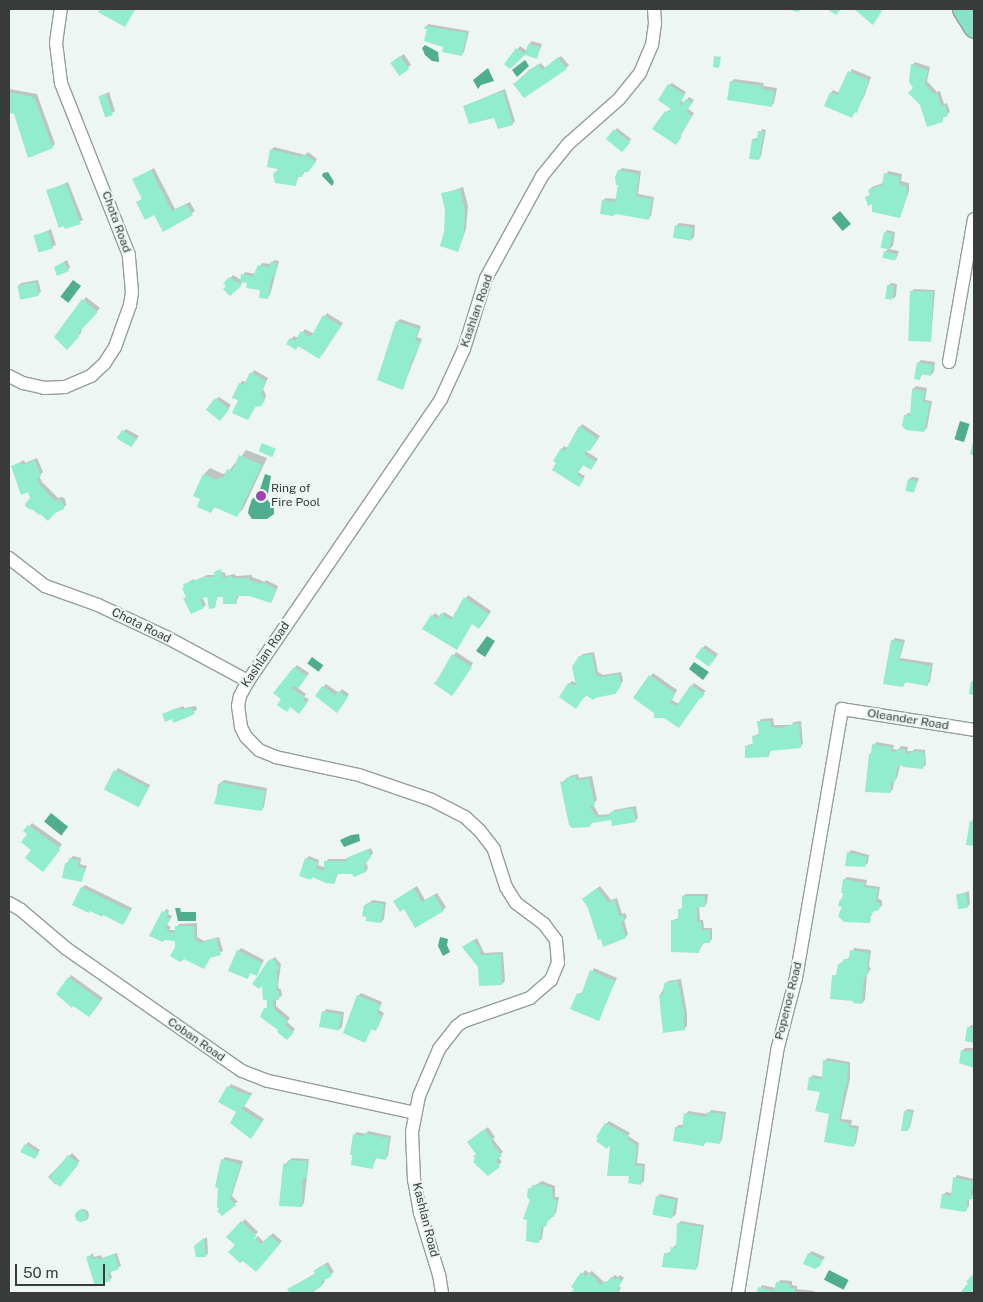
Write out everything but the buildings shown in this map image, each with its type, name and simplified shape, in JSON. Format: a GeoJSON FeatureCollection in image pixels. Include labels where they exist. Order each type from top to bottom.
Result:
{"type":"FeatureCollection","features":[{"type":"Feature","properties":{"kind":"main road"},"geometry":{"type":"LineString","coordinates":[[962,9],[974,28]]}},
{"type":"Feature","properties":{"kind":"street","name":"Chota Road"},"geometry":{"type":"LineString","coordinates":[[9,376],[23,383],[44,388],[65,387],[91,376],[104,364],[115,347],[130,305],[132,292],[129,255],[60,83],[56,44],[61,9]]}},
{"type":"Feature","properties":{"kind":"street","name":"Kashlan Road"},"geometry":{"type":"LineString","coordinates":[[442,1293],[417,1199],[412,1132],[415,1113],[434,1059],[450,1032],[464,1021],[517,1003],[544,987],[551,980],[558,963],[556,940],[544,924],[516,903],[506,886],[494,849],[473,823],[456,811],[432,800],[358,775],[276,757],[259,750],[246,737],[238,719],[240,696],[248,681],[440,399],[464,349],[486,278],[542,176],[568,144],[619,99],[640,73],[652,45],[655,23],[654,9]]}},
{"type":"Feature","properties":{"kind":"street"},"geometry":{"type":"LineString","coordinates":[[949,362],[974,219]]}},
{"type":"Feature","properties":{"kind":"street","name":"Chota Road"},"geometry":{"type":"LineString","coordinates":[[9,558],[45,586],[98,605],[168,638],[248,681]]}},
{"type":"Feature","properties":{"kind":"street","name":"Oleander Road"},"geometry":{"type":"LineString","coordinates":[[842,709],[974,730]]}},
{"type":"Feature","properties":{"kind":"street","name":"Popenoe Road"},"geometry":{"type":"LineString","coordinates":[[738,1293],[778,1046],[796,978],[842,709]]}},
{"type":"Feature","properties":{"kind":"street","name":"Coban Road"},"geometry":{"type":"LineString","coordinates":[[9,903],[21,910],[67,948],[242,1071],[268,1081],[415,1113]]}},
{"type":"Feature","properties":{"kind":"shaded area"},"geometry":{"type":"Polygon","coordinates":[[[425,45],[438,52],[439,62],[432,61],[425,55],[422,48],[425,45]]]}},
{"type":"Feature","properties":{"kind":"shaded area"},"geometry":{"type":"Polygon","coordinates":[[[525,60],[529,66],[517,77],[512,70],[525,60]]]}},
{"type":"Feature","properties":{"kind":"shaded area"},"geometry":{"type":"Polygon","coordinates":[[[488,68],[494,81],[481,85],[478,89],[473,80],[488,68]]]}},
{"type":"Feature","properties":{"kind":"shaded area"},"geometry":{"type":"Polygon","coordinates":[[[328,172],[334,182],[332,186],[322,176],[323,173],[328,172]]]}},
{"type":"Feature","properties":{"kind":"shaded area"},"geometry":{"type":"Polygon","coordinates":[[[840,211],[851,224],[843,231],[832,218],[840,211]]]}},
{"type":"Feature","properties":{"kind":"shaded area"},"geometry":{"type":"Polygon","coordinates":[[[73,280],[81,286],[68,303],[60,297],[73,280]]]}},
{"type":"Feature","properties":{"kind":"shaded area"},"geometry":{"type":"Polygon","coordinates":[[[960,421],[970,424],[964,442],[954,439],[960,421]]]}},
{"type":"Feature","properties":{"kind":"shaded area","name":"Ring of Fire Pool"},"geometry":{"type":"Polygon","coordinates":[[[265,474],[271,476],[267,499],[274,509],[274,514],[267,519],[252,519],[248,513],[249,508],[252,499],[258,496],[265,474]]]}},
{"type":"Feature","properties":{"kind":"shaded area"},"geometry":{"type":"Polygon","coordinates":[[[487,636],[495,641],[485,657],[476,651],[487,636]]]}},
{"type":"Feature","properties":{"kind":"shaded area"},"geometry":{"type":"Polygon","coordinates":[[[312,657],[323,665],[319,672],[307,663],[312,657]]]}},
{"type":"Feature","properties":{"kind":"shaded area"},"geometry":{"type":"Polygon","coordinates":[[[694,662],[709,672],[703,680],[689,669],[694,662]]]}},
{"type":"Feature","properties":{"kind":"shaded area"},"geometry":{"type":"Polygon","coordinates":[[[51,813],[68,827],[61,835],[44,822],[51,813]]]}},
{"type":"Feature","properties":{"kind":"shaded area"},"geometry":{"type":"Polygon","coordinates":[[[359,834],[360,841],[344,847],[340,840],[351,835],[359,834]]]}},
{"type":"Feature","properties":{"kind":"shaded area"},"geometry":{"type":"Polygon","coordinates":[[[175,908],[180,908],[181,912],[196,912],[196,921],[178,921],[175,908]]]}},
{"type":"Feature","properties":{"kind":"shaded area"},"geometry":{"type":"Polygon","coordinates":[[[440,937],[448,939],[447,945],[450,952],[443,956],[438,946],[440,937]]]}},
{"type":"Feature","properties":{"kind":"shaded area"},"geometry":{"type":"Polygon","coordinates":[[[829,1270],[849,1280],[844,1290],[824,1280],[829,1270]]]}},
{"type":"Feature","properties":{"kind":"place","name":"Ring of Fire Pool"},"geometry":{"type":"Point","coordinates":[261,496]}}]}
